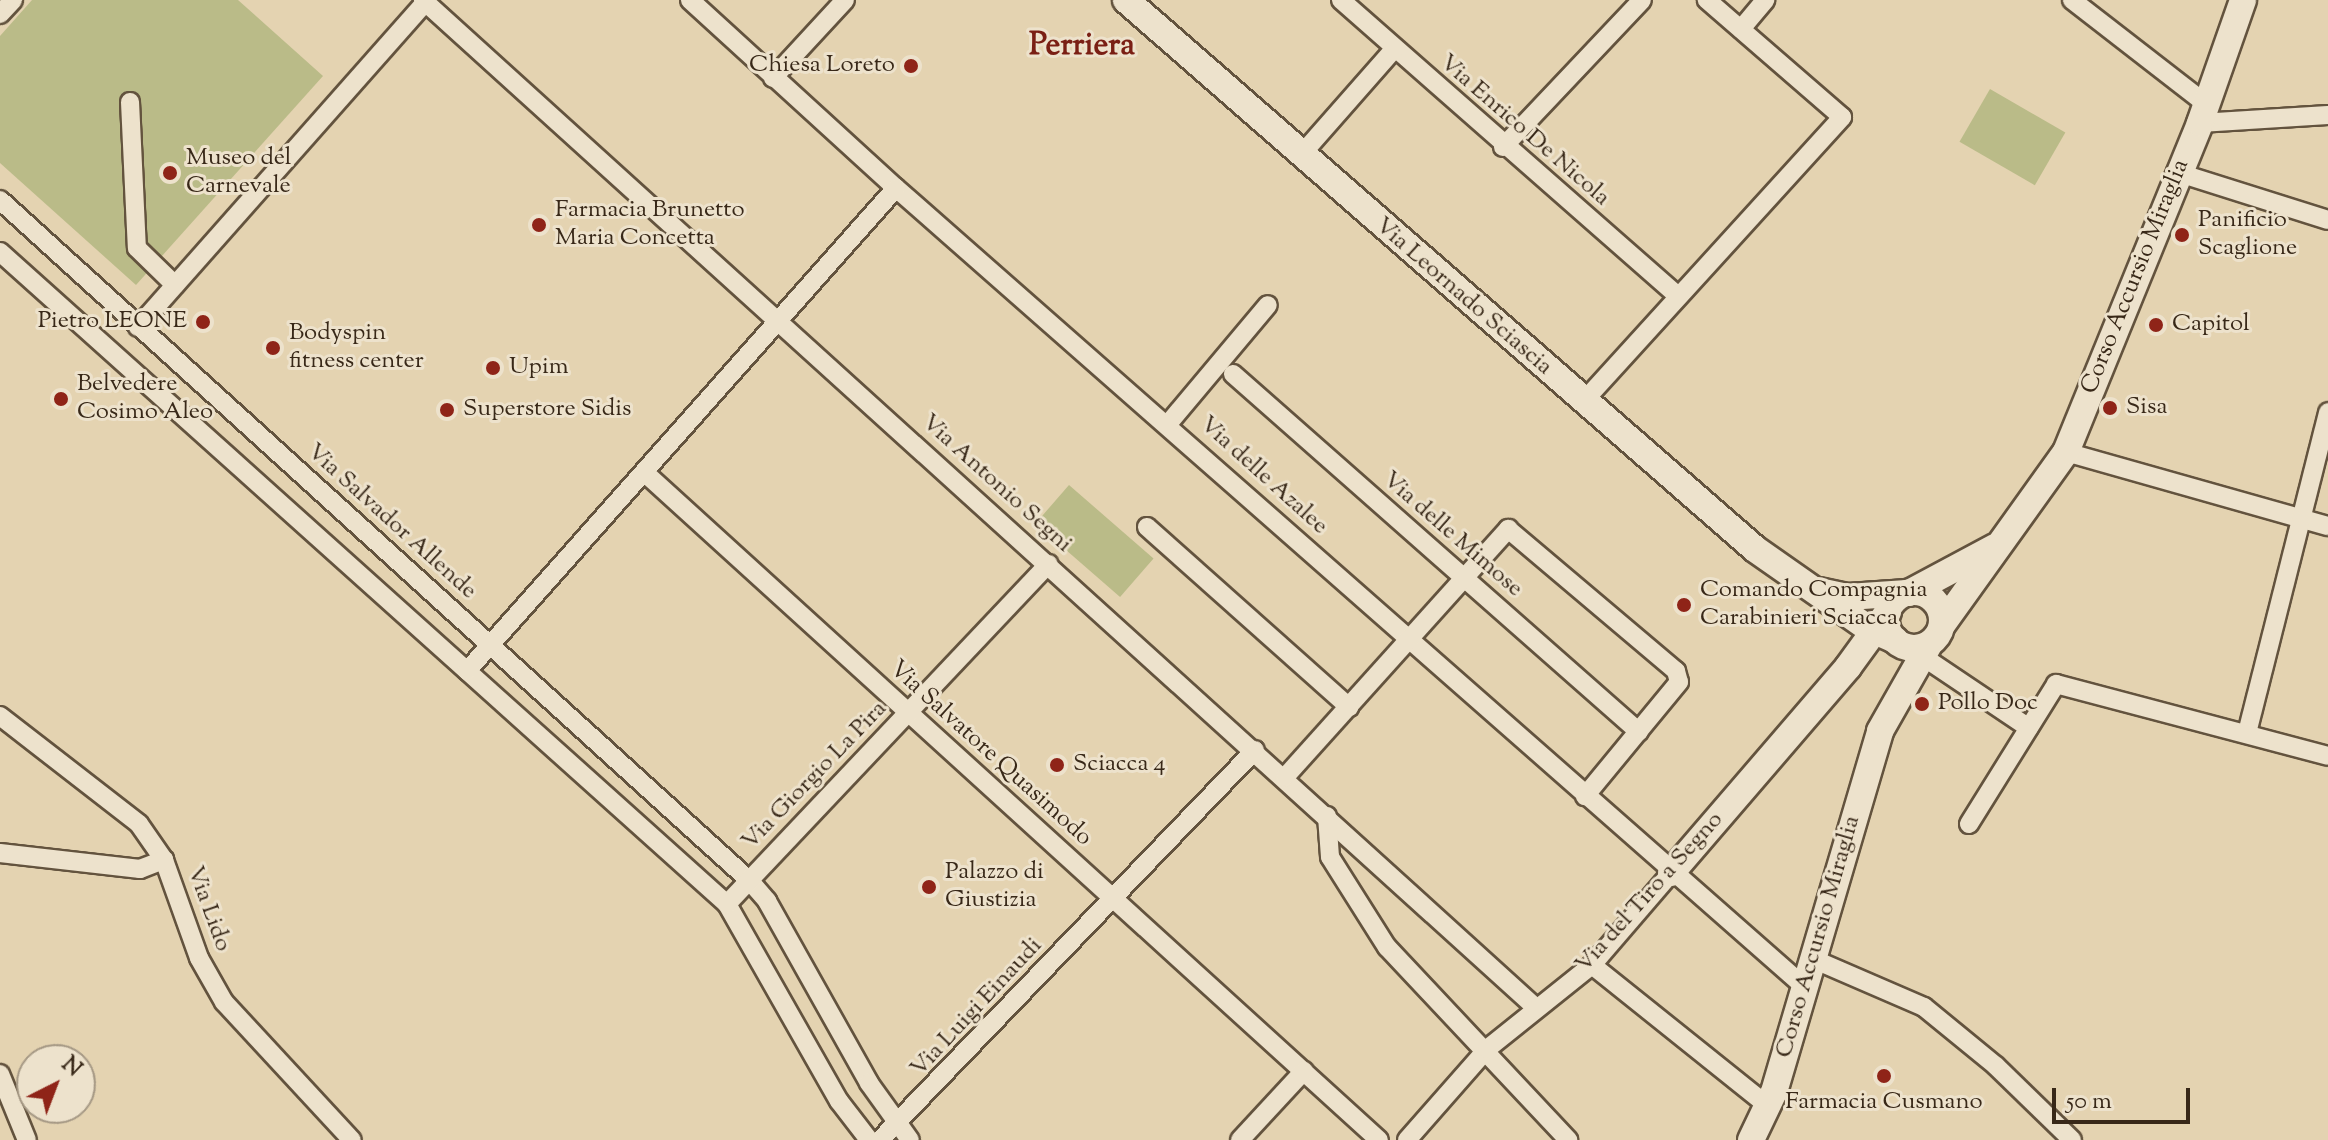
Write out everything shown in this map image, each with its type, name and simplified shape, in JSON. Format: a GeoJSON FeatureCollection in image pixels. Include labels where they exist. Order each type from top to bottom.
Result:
{"type":"FeatureCollection","features":[{"type":"Feature","properties":{"kind":"street"},"geometry":{"type":"LineString","coordinates":[[0,14],[13,0]]}},
{"type":"Feature","properties":{"kind":"street","name":"Via delle Azalee"},"geometry":{"type":"LineString","coordinates":[[690,0],[896,188],[1168,424],[1671,873],[1805,987]]}},
{"type":"Feature","properties":{"kind":"street"},"geometry":{"type":"LineString","coordinates":[[773,78],[845,0]]}},
{"type":"Feature","properties":{"kind":"street","name":"Via Leornado Sciascia"},"geometry":{"type":"LineString","coordinates":[[1126,0],[1583,402],[1807,588],[1908,638]]}},
{"type":"Feature","properties":{"kind":"street","name":"Via Enrico De Nicola"},"geometry":{"type":"LineString","coordinates":[[1341,0],[1503,147],[1677,295]]}},
{"type":"Feature","properties":{"kind":"street"},"geometry":{"type":"LineString","coordinates":[[1503,147],[1642,0]]}},
{"type":"Feature","properties":{"kind":"street"},"geometry":{"type":"LineString","coordinates":[[1583,402],[1842,117],[1707,0]]}},
{"type":"Feature","properties":{"kind":"street"},"geometry":{"type":"LineString","coordinates":[[1741,29],[1765,0]]}},
{"type":"Feature","properties":{"kind":"street"},"geometry":{"type":"LineString","coordinates":[[2072,0],[2203,114],[2328,115]]}},
{"type":"Feature","properties":{"kind":"street","name":"Corso Accursio Miraglia"},"geometry":{"type":"LineString","coordinates":[[1751,1140],[1771,1099],[1908,638],[2005,541],[2066,452],[2176,172],[2203,114],[2243,0]]}},
{"type":"Feature","properties":{"kind":"street"},"geometry":{"type":"LineString","coordinates":[[138,327],[425,1]]}},
{"type":"Feature","properties":{"kind":"street","name":"Via Antonio Segni"},"geometry":{"type":"LineString","coordinates":[[425,1],[1285,777],[1535,1007]]}},
{"type":"Feature","properties":{"kind":"street"},"geometry":{"type":"LineString","coordinates":[[1301,155],[1395,48]]}},
{"type":"Feature","properties":{"kind":"street"},"geometry":{"type":"LineString","coordinates":[[130,102],[137,248],[175,285]]}},
{"type":"Feature","properties":{"kind":"street"},"geometry":{"type":"LineString","coordinates":[[2176,172],[2328,220]]}},
{"type":"Feature","properties":{"kind":"street"},"geometry":{"type":"LineString","coordinates":[[467,671],[896,188]]}},
{"type":"Feature","properties":{"kind":"street","name":"Via Salvador Allende"},"geometry":{"type":"LineString","coordinates":[[0,200],[749,880],[767,901],[869,1083],[905,1132]]}},
{"type":"Feature","properties":{"kind":"street"},"geometry":{"type":"LineString","coordinates":[[0,252],[727,904],[839,1101],[869,1140]]}},
{"type":"Feature","properties":{"kind":"street"},"geometry":{"type":"LineString","coordinates":[[1168,424],[1268,305]]}},
{"type":"Feature","properties":{"kind":"street","name":"Via delle Mimose"},"geometry":{"type":"LineString","coordinates":[[1233,374],[1639,732]]}},
{"type":"Feature","properties":{"kind":"street"},"geometry":{"type":"LineString","coordinates":[[2247,733],[2328,412]]}},
{"type":"Feature","properties":{"kind":"street"},"geometry":{"type":"LineString","coordinates":[[2066,452],[2299,522],[2328,526]]}},
{"type":"Feature","properties":{"kind":"street","name":"Via Salvatore Quasimodo"},"geometry":{"type":"LineString","coordinates":[[644,472],[1379,1140]]}},
{"type":"Feature","properties":{"kind":"street"},"geometry":{"type":"LineString","coordinates":[[1147,527],[1349,707]]}},
{"type":"Feature","properties":{"kind":"street","name":"Via delle Mimose"},"geometry":{"type":"LineString","coordinates":[[1464,578],[1508,529],[1676,671],[1677,689],[1585,796]]}},
{"type":"Feature","properties":{"kind":"street"},"geometry":{"type":"LineString","coordinates":[[1908,593],[1973,563],[2005,541]]}},
{"type":"Feature","properties":{"kind":"street","name":"Via Giorgio La Pira"},"geometry":{"type":"LineString","coordinates":[[749,880],[1049,564]]}},
{"type":"Feature","properties":{"kind":"street"},"geometry":{"type":"LineString","coordinates":[[1285,777],[1464,578]]}},
{"type":"Feature","properties":{"kind":"street"},"geometry":{"type":"LineString","coordinates":[[1807,588],[1848,597],[1925,594],[1937,603],[1908,638]]}},
{"type":"Feature","properties":{"kind":"street"},"geometry":{"type":"LineString","coordinates":[[1908,593],[1908,638]]}},
{"type":"Feature","properties":{"kind":"street"},"geometry":{"type":"LineString","coordinates":[[1908,638],[2029,728]]}},
{"type":"Feature","properties":{"kind":"street","name":"Via del Tiro a Segno"},"geometry":{"type":"LineString","coordinates":[[1407,1140],[1487,1049],[1535,1007],[1592,965],[1848,667],[1908,638]]}},
{"type":"Feature","properties":{"kind":"street"},"geometry":{"type":"LineString","coordinates":[[1969,824],[2056,684],[2328,756]]}},
{"type":"Feature","properties":{"kind":"street","name":"Via Lido"},"geometry":{"type":"LineString","coordinates":[[0,716],[125,810],[164,860],[199,958],[224,1002],[352,1140]]}},
{"type":"Feature","properties":{"kind":"street","name":"Via Luigi Einaudi"},"geometry":{"type":"LineString","coordinates":[[905,1132],[1114,898],[1255,750]]}},
{"type":"Feature","properties":{"kind":"street"},"geometry":{"type":"LineString","coordinates":[[1327,816],[1330,857],[1387,947],[1487,1049],[1568,1140]]}},
{"type":"Feature","properties":{"kind":"street"},"geometry":{"type":"LineString","coordinates":[[0,853],[140,869],[164,860]]}},
{"type":"Feature","properties":{"kind":"street"},"geometry":{"type":"LineString","coordinates":[[727,904],[749,880]]}},
{"type":"Feature","properties":{"kind":"street"},"geometry":{"type":"LineString","coordinates":[[1813,959],[1924,1007],[1996,1066],[2072,1140]]}},
{"type":"Feature","properties":{"kind":"street"},"geometry":{"type":"LineString","coordinates":[[1592,965],[1771,1099]]}},
{"type":"Feature","properties":{"kind":"street"},"geometry":{"type":"LineString","coordinates":[[1240,1140],[1304,1071]]}},
{"type":"Feature","properties":{"kind":"street"},"geometry":{"type":"LineString","coordinates":[[0,1074],[27,1140]]}},
{"type":"Feature","properties":{"kind":"street"},"geometry":{"type":"LineString","coordinates":[[880,1140],[905,1132]]}},
{"type":"Feature","properties":{"kind":"green space"},"geometry":{"type":"Polygon","coordinates":[[[32,0],[238,0],[323,76],[136,285],[0,163],[0,36],[32,0]]]}},
{"type":"Feature","properties":{"kind":"green space"},"geometry":{"type":"Polygon","coordinates":[[[1990,89],[2065,132],[2035,185],[1960,142],[1990,89]]]}},
{"type":"Feature","properties":{"kind":"green space"},"geometry":{"type":"Polygon","coordinates":[[[1069,485],[1154,558],[1120,597],[1036,523],[1069,485]]]}},
{"type":"Feature","properties":{"kind":"place","name":"Chiesa Loreto"},"geometry":{"type":"Point","coordinates":[911,66]}},
{"type":"Feature","properties":{"kind":"place","name":"Museo del Carnevale"},"geometry":{"type":"Point","coordinates":[170,173]}},
{"type":"Feature","properties":{"kind":"place","name":"Farmacia Brunetto Maria Concetta"},"geometry":{"type":"Point","coordinates":[539,225]}},
{"type":"Feature","properties":{"kind":"place","name":"Panificio Scaglione"},"geometry":{"type":"Point","coordinates":[2182,235]}},
{"type":"Feature","properties":{"kind":"place","name":"Pietro LEONE"},"geometry":{"type":"Point","coordinates":[203,322]}},
{"type":"Feature","properties":{"kind":"place","name":"Capitol"},"geometry":{"type":"Point","coordinates":[2156,325]}},
{"type":"Feature","properties":{"kind":"place","name":"Bodyspin fitness center"},"geometry":{"type":"Point","coordinates":[273,348]}},
{"type":"Feature","properties":{"kind":"place","name":"Upim"},"geometry":{"type":"Point","coordinates":[493,368]}},
{"type":"Feature","properties":{"kind":"place","name":"Belvedere Cosimo Aleo"},"geometry":{"type":"Point","coordinates":[61,399]}},
{"type":"Feature","properties":{"kind":"place","name":"Sisa"},"geometry":{"type":"Point","coordinates":[2110,408]}},
{"type":"Feature","properties":{"kind":"place","name":"Superstore Sidis"},"geometry":{"type":"Point","coordinates":[447,410]}},
{"type":"Feature","properties":{"kind":"place","name":"Comando Compagnia Carabinieri Sciacca"},"geometry":{"type":"Point","coordinates":[1684,605]}},
{"type":"Feature","properties":{"kind":"place","name":"Pollo Doc"},"geometry":{"type":"Point","coordinates":[1922,704]}},
{"type":"Feature","properties":{"kind":"place","name":"Sciacca 4"},"geometry":{"type":"Point","coordinates":[1057,765]}},
{"type":"Feature","properties":{"kind":"place","name":"Palazzo di Giustizia"},"geometry":{"type":"Point","coordinates":[929,887]}},
{"type":"Feature","properties":{"kind":"place","name":"Farmacia Cusmano"},"geometry":{"type":"Point","coordinates":[1884,1076]}},
{"type":"Feature","properties":{"kind":"district","name":"Perriera"},"geometry":{"type":"Point","coordinates":[1082,46]}}]}
